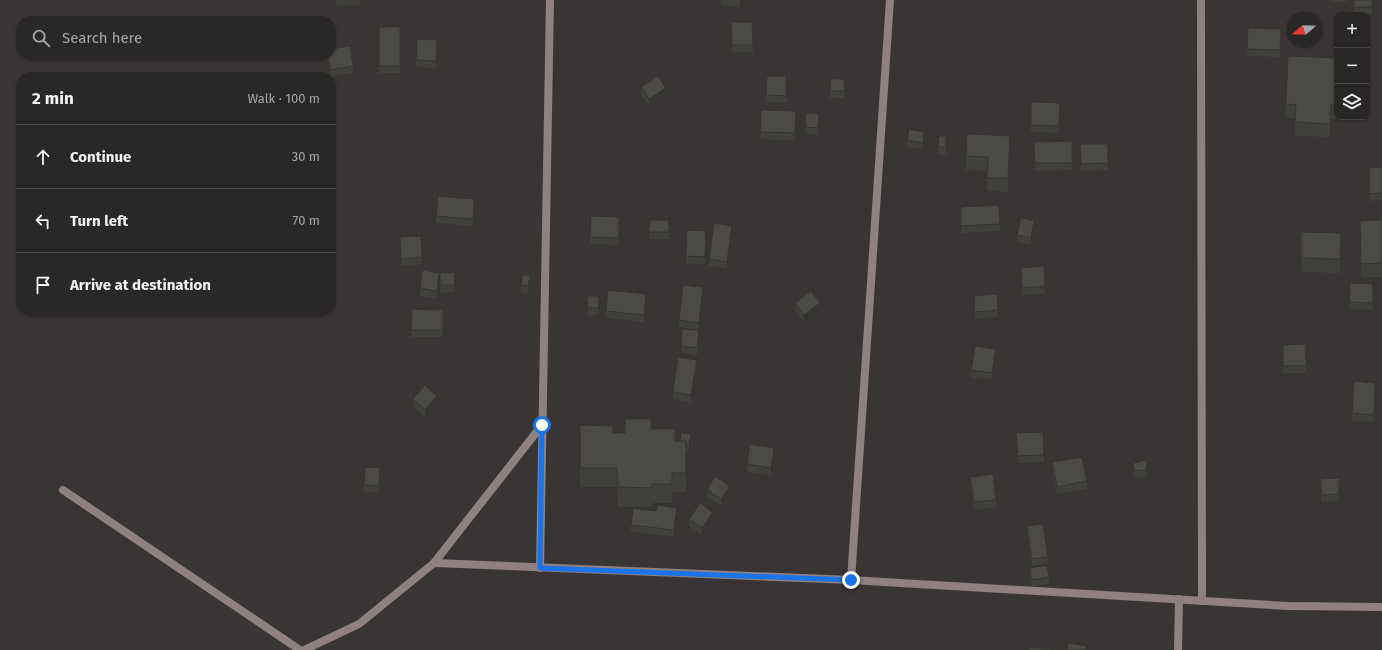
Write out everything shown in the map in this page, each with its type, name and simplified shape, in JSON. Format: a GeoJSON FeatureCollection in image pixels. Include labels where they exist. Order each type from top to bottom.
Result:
{"type":"FeatureCollection","features":[{"type":"Feature","properties":{"kind":"street"},"geometry":{"type":"LineString","coordinates":[[540,568],[550,0]]}},
{"type":"Feature","properties":{"kind":"street"},"geometry":{"type":"LineString","coordinates":[[851,580],[890,0]]}},
{"type":"Feature","properties":{"kind":"street"},"geometry":{"type":"LineString","coordinates":[[1201,0],[1202,601]]}},
{"type":"Feature","properties":{"kind":"street"},"geometry":{"type":"LineString","coordinates":[[304,650],[360,624],[434,563],[542,425]]}},
{"type":"Feature","properties":{"kind":"street"},"geometry":{"type":"LineString","coordinates":[[62,490],[300,650]]}},
{"type":"Feature","properties":{"kind":"street"},"geometry":{"type":"LineString","coordinates":[[434,563],[851,580],[1288,606],[1382,607]]}},
{"type":"Feature","properties":{"kind":"street"},"geometry":{"type":"LineString","coordinates":[[1178,599],[1178,650]]}},
{"type":"Feature","properties":{"kind":"building"},"geometry":{"type":"Polygon","coordinates":[[[1354,0],[1372,0],[1372,7],[1354,7],[1354,0]]]}},
{"type":"Feature","properties":{"kind":"building"},"geometry":{"type":"Polygon","coordinates":[[[731,22],[752,22],[753,45],[732,45],[731,22]]]}},
{"type":"Feature","properties":{"kind":"building"},"geometry":{"type":"Polygon","coordinates":[[[379,27],[400,27],[400,66],[379,66],[379,27]]]}},
{"type":"Feature","properties":{"kind":"building"},"geometry":{"type":"Polygon","coordinates":[[[1248,28],[1281,29],[1280,50],[1247,49],[1248,28]]]}},
{"type":"Feature","properties":{"kind":"building"},"geometry":{"type":"Polygon","coordinates":[[[417,39],[437,40],[436,61],[416,60],[417,39]]]}},
{"type":"Feature","properties":{"kind":"building"},"geometry":{"type":"Polygon","coordinates":[[[350,46],[353,66],[331,70],[329,60],[336,60],[336,48],[350,46]]]}},
{"type":"Feature","properties":{"kind":"building"},"geometry":{"type":"Polygon","coordinates":[[[1288,56],[1334,58],[1334,106],[1331,105],[1330,124],[1295,122],[1296,105],[1286,104],[1288,56]]]}},
{"type":"Feature","properties":{"kind":"building"},"geometry":{"type":"Polygon","coordinates":[[[658,76],[666,88],[649,99],[641,87],[658,76]]]}},
{"type":"Feature","properties":{"kind":"building"},"geometry":{"type":"Polygon","coordinates":[[[767,76],[786,76],[787,96],[766,95],[767,76]]]}},
{"type":"Feature","properties":{"kind":"building"},"geometry":{"type":"Polygon","coordinates":[[[830,79],[844,79],[845,91],[830,91],[830,79]]]}},
{"type":"Feature","properties":{"kind":"building"},"geometry":{"type":"Polygon","coordinates":[[[1031,102],[1060,103],[1059,126],[1031,125],[1031,102]]]}},
{"type":"Feature","properties":{"kind":"building"},"geometry":{"type":"Polygon","coordinates":[[[761,110],[796,111],[795,133],[760,132],[761,110]]]}},
{"type":"Feature","properties":{"kind":"building"},"geometry":{"type":"Polygon","coordinates":[[[806,113],[819,114],[818,128],[806,127],[806,113]]]}},
{"type":"Feature","properties":{"kind":"building"},"geometry":{"type":"Polygon","coordinates":[[[909,129],[924,132],[923,143],[907,140],[909,129]]]}},
{"type":"Feature","properties":{"kind":"building"},"geometry":{"type":"Polygon","coordinates":[[[967,134],[1010,136],[1008,178],[987,178],[988,157],[966,156],[967,134]]]}},
{"type":"Feature","properties":{"kind":"building"},"geometry":{"type":"Polygon","coordinates":[[[939,136],[946,136],[946,147],[938,147],[939,136]]]}},
{"type":"Feature","properties":{"kind":"building"},"geometry":{"type":"Polygon","coordinates":[[[1072,141],[1072,163],[1035,163],[1034,142],[1072,141]]]}},
{"type":"Feature","properties":{"kind":"building"},"geometry":{"type":"Polygon","coordinates":[[[1080,144],[1108,144],[1108,163],[1081,164],[1080,144]]]}},
{"type":"Feature","properties":{"kind":"building"},"geometry":{"type":"Polygon","coordinates":[[[1382,167],[1382,193],[1370,194],[1369,168],[1382,167]]]}},
{"type":"Feature","properties":{"kind":"building"},"geometry":{"type":"Polygon","coordinates":[[[438,196],[474,199],[473,219],[436,216],[438,196]]]}},
{"type":"Feature","properties":{"kind":"building"},"geometry":{"type":"Polygon","coordinates":[[[999,205],[1000,224],[961,226],[961,207],[999,205]]]}},
{"type":"Feature","properties":{"kind":"building"},"geometry":{"type":"Polygon","coordinates":[[[591,216],[619,217],[619,238],[590,237],[591,216]]]}},
{"type":"Feature","properties":{"kind":"building"},"geometry":{"type":"Polygon","coordinates":[[[1021,218],[1034,221],[1031,238],[1017,235],[1021,218]]]}},
{"type":"Feature","properties":{"kind":"building"},"geometry":{"type":"Polygon","coordinates":[[[650,220],[669,220],[669,232],[649,232],[650,220]]]}},
{"type":"Feature","properties":{"kind":"building"},"geometry":{"type":"Polygon","coordinates":[[[1382,220],[1382,263],[1361,264],[1360,221],[1382,220]]]}},
{"type":"Feature","properties":{"kind":"building"},"geometry":{"type":"Polygon","coordinates":[[[714,223],[732,226],[727,262],[709,259],[714,223]]]}},
{"type":"Feature","properties":{"kind":"building"},"geometry":{"type":"Polygon","coordinates":[[[687,230],[706,231],[705,257],[686,256],[687,230]]]}},
{"type":"Feature","properties":{"kind":"building"},"geometry":{"type":"Polygon","coordinates":[[[1301,232],[1341,233],[1340,259],[1301,258],[1301,232]]]}},
{"type":"Feature","properties":{"kind":"building"},"geometry":{"type":"Polygon","coordinates":[[[421,236],[422,257],[401,259],[400,237],[421,236]]]}},
{"type":"Feature","properties":{"kind":"building"},"geometry":{"type":"Polygon","coordinates":[[[1044,266],[1045,286],[1022,288],[1021,268],[1044,266]]]}},
{"type":"Feature","properties":{"kind":"building"},"geometry":{"type":"Polygon","coordinates":[[[422,270],[439,273],[437,291],[420,288],[422,270]]]}},
{"type":"Feature","properties":{"kind":"building"},"geometry":{"type":"Polygon","coordinates":[[[454,272],[455,285],[440,285],[440,273],[454,272]]]}},
{"type":"Feature","properties":{"kind":"building"},"geometry":{"type":"Polygon","coordinates":[[[522,275],[530,275],[528,286],[521,285],[522,275]]]}},
{"type":"Feature","properties":{"kind":"building"},"geometry":{"type":"Polygon","coordinates":[[[1350,283],[1373,284],[1373,303],[1349,302],[1350,283]]]}},
{"type":"Feature","properties":{"kind":"building"},"geometry":{"type":"Polygon","coordinates":[[[683,285],[703,287],[699,323],[679,320],[683,285]]]}},
{"type":"Feature","properties":{"kind":"building"},"geometry":{"type":"Polygon","coordinates":[[[608,290],[646,294],[644,315],[606,311],[608,290]]]}},
{"type":"Feature","properties":{"kind":"building"},"geometry":{"type":"Polygon","coordinates":[[[811,291],[820,303],[804,315],[795,303],[811,291]]]}},
{"type":"Feature","properties":{"kind":"building"},"geometry":{"type":"Polygon","coordinates":[[[997,294],[998,310],[975,312],[974,296],[997,294]]]}},
{"type":"Feature","properties":{"kind":"building"},"geometry":{"type":"Polygon","coordinates":[[[587,296],[598,296],[599,308],[588,308],[587,296]]]}},
{"type":"Feature","properties":{"kind":"building"},"geometry":{"type":"Polygon","coordinates":[[[412,309],[443,310],[443,330],[411,330],[412,309]]]}},
{"type":"Feature","properties":{"kind":"building"},"geometry":{"type":"Polygon","coordinates":[[[682,329],[699,330],[697,348],[681,346],[682,329]]]}},
{"type":"Feature","properties":{"kind":"building"},"geometry":{"type":"Polygon","coordinates":[[[1306,344],[1306,366],[1283,366],[1283,345],[1306,344]]]}},
{"type":"Feature","properties":{"kind":"building"},"geometry":{"type":"Polygon","coordinates":[[[975,346],[996,349],[992,373],[971,370],[975,346]]]}},
{"type":"Feature","properties":{"kind":"building"},"geometry":{"type":"Polygon","coordinates":[[[678,357],[697,360],[691,395],[673,392],[678,357]]]}},
{"type":"Feature","properties":{"kind":"building"},"geometry":{"type":"Polygon","coordinates":[[[1354,381],[1375,383],[1374,415],[1352,413],[1354,381]]]}},
{"type":"Feature","properties":{"kind":"building"},"geometry":{"type":"Polygon","coordinates":[[[425,385],[437,396],[425,410],[413,399],[425,385]]]}},
{"type":"Feature","properties":{"kind":"building"},"geometry":{"type":"Polygon","coordinates":[[[625,419],[651,419],[651,429],[675,429],[675,441],[686,441],[686,473],[672,473],[672,484],[652,484],[651,488],[618,487],[617,468],[580,468],[580,425],[613,426],[613,433],[625,433],[625,419]]]}},
{"type":"Feature","properties":{"kind":"building"},"geometry":{"type":"Polygon","coordinates":[[[1043,432],[1044,455],[1018,456],[1016,433],[1043,432]]]}},
{"type":"Feature","properties":{"kind":"building"},"geometry":{"type":"Polygon","coordinates":[[[681,433],[691,434],[689,444],[686,444],[686,441],[680,441],[681,433]]]}},
{"type":"Feature","properties":{"kind":"building"},"geometry":{"type":"Polygon","coordinates":[[[750,444],[774,448],[771,468],[747,464],[750,444]]]}},
{"type":"Feature","properties":{"kind":"building"},"geometry":{"type":"Polygon","coordinates":[[[1082,457],[1087,481],[1057,487],[1052,462],[1082,457]]]}},
{"type":"Feature","properties":{"kind":"building"},"geometry":{"type":"Polygon","coordinates":[[[1146,460],[1147,470],[1134,471],[1133,463],[1146,460]]]}},
{"type":"Feature","properties":{"kind":"building"},"geometry":{"type":"Polygon","coordinates":[[[365,467],[380,468],[379,486],[364,485],[365,467]]]}},
{"type":"Feature","properties":{"kind":"building"},"geometry":{"type":"Polygon","coordinates":[[[993,474],[996,500],[974,502],[970,477],[993,474]]]}},
{"type":"Feature","properties":{"kind":"building"},"geometry":{"type":"Polygon","coordinates":[[[715,476],[730,486],[721,499],[707,490],[715,476]]]}},
{"type":"Feature","properties":{"kind":"building"},"geometry":{"type":"Polygon","coordinates":[[[1339,478],[1339,494],[1321,495],[1321,479],[1339,478]]]}},
{"type":"Feature","properties":{"kind":"building"},"geometry":{"type":"Polygon","coordinates":[[[700,503],[713,512],[702,528],[689,519],[700,503]]]}},
{"type":"Feature","properties":{"kind":"building"},"geometry":{"type":"Polygon","coordinates":[[[657,505],[677,508],[674,530],[631,525],[633,508],[656,511],[657,505]]]}},
{"type":"Feature","properties":{"kind":"building"},"geometry":{"type":"Polygon","coordinates":[[[1043,524],[1048,557],[1032,559],[1027,526],[1043,524]]]}},
{"type":"Feature","properties":{"kind":"building"},"geometry":{"type":"Polygon","coordinates":[[[1047,565],[1049,577],[1032,580],[1030,568],[1047,565]]]}},
{"type":"Feature","properties":{"kind":"building"},"geometry":{"type":"Polygon","coordinates":[[[1068,643],[1087,646],[1086,650],[1067,650],[1068,643]]]}},
{"type":"Feature","properties":{"kind":"building"},"geometry":{"type":"Polygon","coordinates":[[[1029,647],[1051,649],[1051,650],[1028,650],[1029,647]]]}},
{"type":"Feature","properties":{"kind":"route"},"geometry":{"type":"LineString","coordinates":[[542,425],[540,568],[851,580]]}}]}
